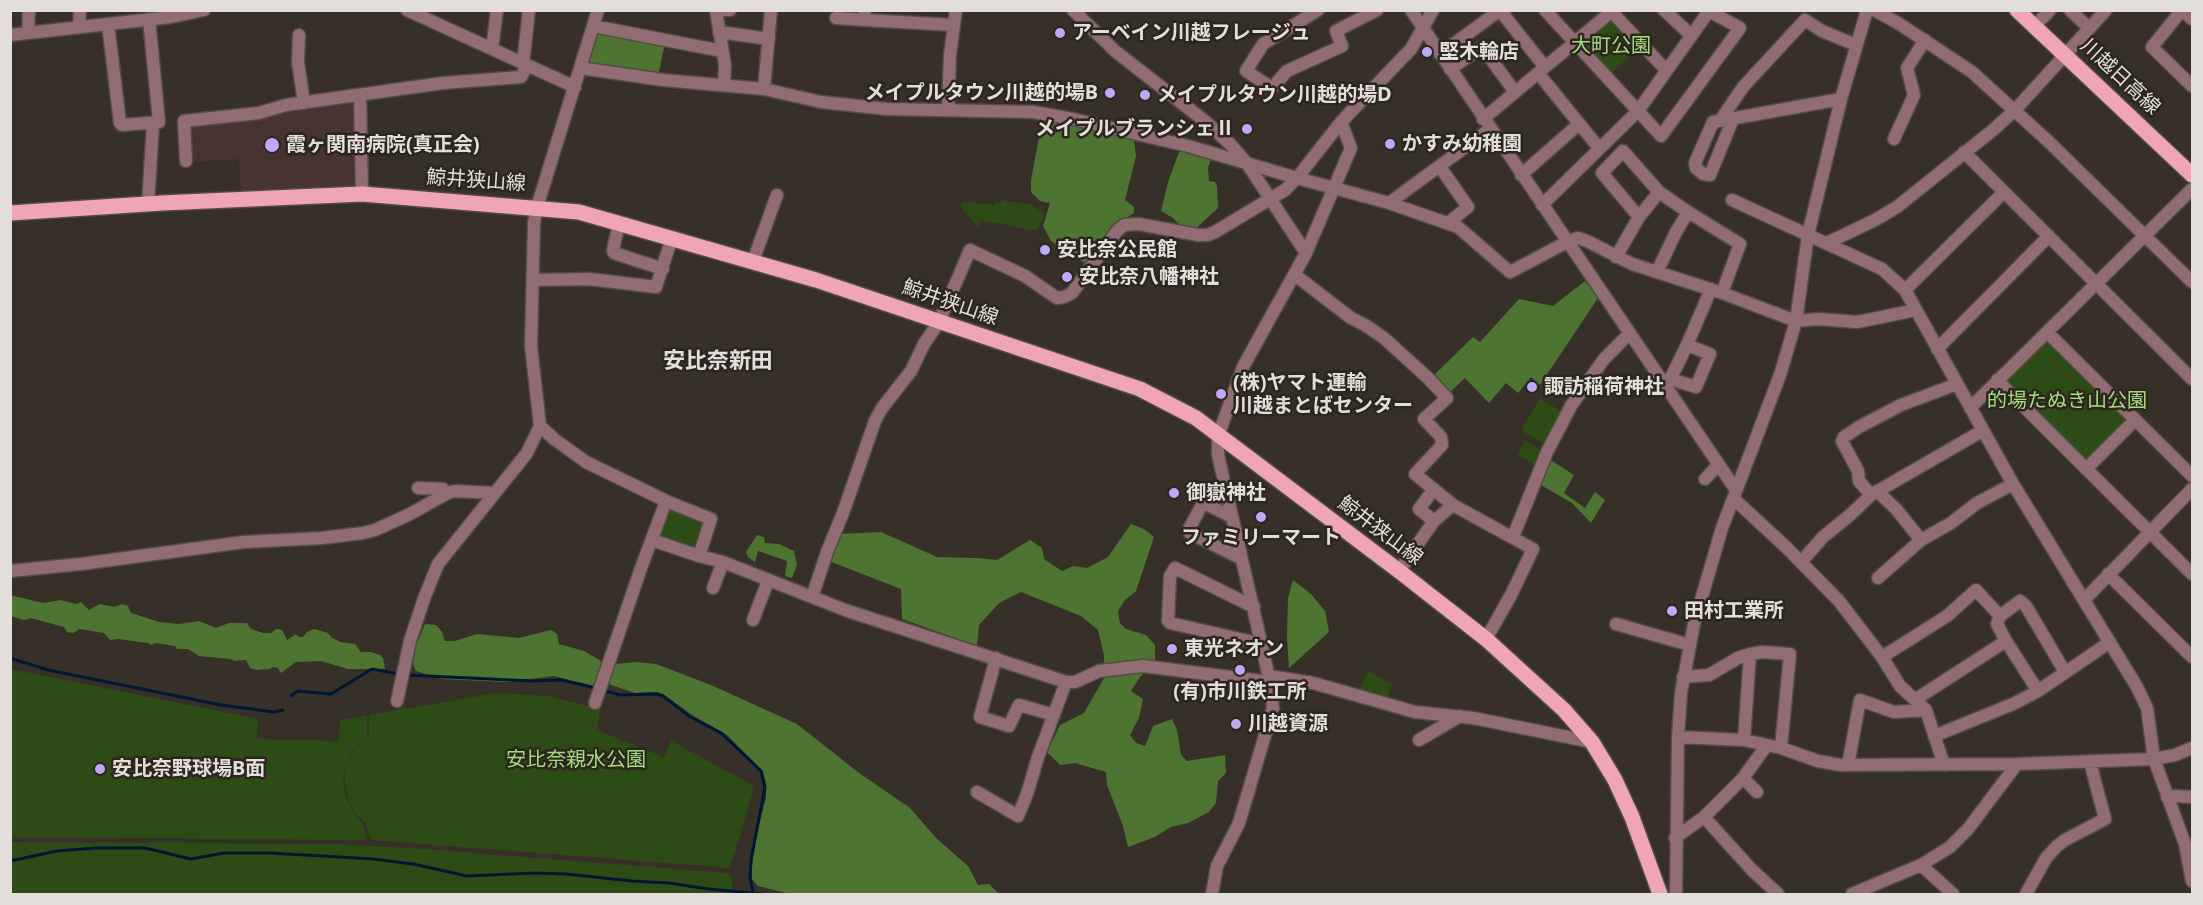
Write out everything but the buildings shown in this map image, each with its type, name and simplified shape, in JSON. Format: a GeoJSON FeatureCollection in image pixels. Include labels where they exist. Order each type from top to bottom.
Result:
{"type":"FeatureCollection","features":[{"type":"Feature","properties":{"kind":"main road","name":"川越日高線"},"geometry":{"type":"LineString","coordinates":[[2017,10],[2193,175]]}},
{"type":"Feature","properties":{"kind":"main road","name":"鯨井狭山線"},"geometry":{"type":"LineString","coordinates":[[10,213],[362,194],[579,212],[753,261],[1140,389],[1196,418],[1399,571],[1486,639],[1563,710],[1592,742],[1624,798],[1658,888]]}},
{"type":"Feature","properties":{"kind":"street"},"geometry":{"type":"LineString","coordinates":[[28,32],[29,10]]}},
{"type":"Feature","properties":{"kind":"street"},"geometry":{"type":"LineString","coordinates":[[79,26],[80,10]]}},
{"type":"Feature","properties":{"kind":"street"},"geometry":{"type":"LineString","coordinates":[[10,35],[115,19],[149,19],[204,10]]}},
{"type":"Feature","properties":{"kind":"street"},"geometry":{"type":"LineString","coordinates":[[407,10],[574,87]]}},
{"type":"Feature","properties":{"kind":"street"},"geometry":{"type":"LineString","coordinates":[[492,49],[497,10]]}},
{"type":"Feature","properties":{"kind":"street"},"geometry":{"type":"LineString","coordinates":[[186,161],[183,121],[260,112],[277,106],[443,83],[521,77],[525,64],[529,10]]}},
{"type":"Feature","properties":{"kind":"street"},"geometry":{"type":"LineString","coordinates":[[396,701],[410,641],[433,575],[445,554],[527,453],[540,426],[532,364],[533,238],[537,207],[598,10]]}},
{"type":"Feature","properties":{"kind":"street"},"geometry":{"type":"LineString","coordinates":[[724,85],[725,65],[716,11],[730,10]]}},
{"type":"Feature","properties":{"kind":"street"},"geometry":{"type":"LineString","coordinates":[[764,89],[771,10]]}},
{"type":"Feature","properties":{"kind":"street"},"geometry":{"type":"LineString","coordinates":[[948,110],[950,55],[956,10]]}},
{"type":"Feature","properties":{"kind":"street"},"geometry":{"type":"LineString","coordinates":[[1073,10],[1115,51],[1206,122],[1246,162],[1306,253]]}},
{"type":"Feature","properties":{"kind":"street"},"geometry":{"type":"LineString","coordinates":[[1318,10],[1263,44],[1246,71],[1272,88],[1287,71],[1342,46],[1336,31],[1377,10]]}},
{"type":"Feature","properties":{"kind":"street"},"geometry":{"type":"LineString","coordinates":[[1411,10],[1629,334],[1668,384],[1735,494],[1839,601],[1882,657],[1900,686],[1926,710],[1944,765]]}},
{"type":"Feature","properties":{"kind":"street"},"geometry":{"type":"LineString","coordinates":[[812,597],[826,552],[843,513],[875,422],[882,408],[911,371],[924,344],[939,322],[970,250],[1025,276],[1057,298],[1072,293],[1117,231],[1124,225],[1138,224],[1208,235],[1285,190],[1297,178],[1341,122],[1411,49],[1433,10]]}},
{"type":"Feature","properties":{"kind":"street"},"geometry":{"type":"LineString","coordinates":[[1542,205],[1638,111],[1709,10],[1740,28],[1662,136],[1638,111],[1545,10]]}},
{"type":"Feature","properties":{"kind":"street"},"geometry":{"type":"LineString","coordinates":[[1664,10],[1691,35]]}},
{"type":"Feature","properties":{"kind":"street"},"geometry":{"type":"LineString","coordinates":[[1676,894],[1677,737],[1683,677],[1706,578],[1780,375],[1796,321],[1808,235],[1841,99],[1867,10]]}},
{"type":"Feature","properties":{"kind":"street"},"geometry":{"type":"LineString","coordinates":[[1874,10],[1898,23],[1972,72],[2015,110],[2193,282]]}},
{"type":"Feature","properties":{"kind":"street"},"geometry":{"type":"LineString","coordinates":[[2035,26],[2050,10]]}},
{"type":"Feature","properties":{"kind":"street"},"geometry":{"type":"LineString","coordinates":[[2070,10],[2089,28]]}},
{"type":"Feature","properties":{"kind":"street"},"geometry":{"type":"LineString","coordinates":[[1827,243],[1897,207],[2015,110],[2106,10]]}},
{"type":"Feature","properties":{"kind":"street"},"geometry":{"type":"LineString","coordinates":[[2193,19],[2182,10],[2152,47],[2193,86]]}},
{"type":"Feature","properties":{"kind":"street"},"geometry":{"type":"LineString","coordinates":[[1389,203],[1440,167],[1486,124],[1515,92],[1611,11],[1666,70]]}},
{"type":"Feature","properties":{"kind":"street"},"geometry":{"type":"LineString","coordinates":[[1440,54],[1499,12],[1579,124],[1599,148]]}},
{"type":"Feature","properties":{"kind":"street"},"geometry":{"type":"LineString","coordinates":[[836,18],[865,15],[954,25]]}},
{"type":"Feature","properties":{"kind":"street"},"geometry":{"type":"LineString","coordinates":[[115,19],[120,123],[122,125],[153,123],[159,122],[160,119],[149,19]]}},
{"type":"Feature","properties":{"kind":"street"},"geometry":{"type":"LineString","coordinates":[[1720,121],[1743,87],[1805,20],[1822,31],[1856,45]]}},
{"type":"Feature","properties":{"kind":"street"},"geometry":{"type":"LineString","coordinates":[[593,26],[722,51]]}},
{"type":"Feature","properties":{"kind":"street"},"geometry":{"type":"LineString","coordinates":[[719,32],[769,39]]}},
{"type":"Feature","properties":{"kind":"street"},"geometry":{"type":"LineString","coordinates":[[299,35],[298,62],[303,103]]}},
{"type":"Feature","properties":{"kind":"street"},"geometry":{"type":"LineString","coordinates":[[1894,139],[1914,95],[1907,68],[1924,40]]}},
{"type":"Feature","properties":{"kind":"street"},"geometry":{"type":"LineString","coordinates":[[1450,69],[1482,46],[1515,92]]}},
{"type":"Feature","properties":{"kind":"street"},"geometry":{"type":"LineString","coordinates":[[580,68],[764,89],[821,102],[887,109],[1043,113],[1246,162],[1389,203],[1448,223],[1458,227],[1510,272],[1578,238],[1616,257],[1796,321],[1818,319],[1857,322],[1916,310]]}},
{"type":"Feature","properties":{"kind":"street"},"geometry":{"type":"LineString","coordinates":[[360,96],[362,194]]}},
{"type":"Feature","properties":{"kind":"street"},"geometry":{"type":"LineString","coordinates":[[1733,119],[1708,176],[1696,168],[1695,163],[1713,122],[1841,99]]}},
{"type":"Feature","properties":{"kind":"street"},"geometry":{"type":"LineString","coordinates":[[1212,894],[1217,866],[1239,823],[1273,708],[1270,679],[1218,455],[1218,436],[1244,367],[1306,253],[1351,148],[1341,122]]}},
{"type":"Feature","properties":{"kind":"street"},"geometry":{"type":"LineString","coordinates":[[148,205],[153,123]]}},
{"type":"Feature","properties":{"kind":"street"},"geometry":{"type":"LineString","coordinates":[[1521,175],[1579,124]]}},
{"type":"Feature","properties":{"kind":"street"},"geometry":{"type":"LineString","coordinates":[[1639,217],[1602,173],[1623,151],[1659,192],[1740,244],[1668,384]]}},
{"type":"Feature","properties":{"kind":"street"},"geometry":{"type":"LineString","coordinates":[[1964,152],[2192,379]]}},
{"type":"Feature","properties":{"kind":"street"},"geometry":{"type":"LineString","coordinates":[[1440,167],[1468,207],[1448,223]]}},
{"type":"Feature","properties":{"kind":"street"},"geometry":{"type":"LineString","coordinates":[[1970,408],[2193,189]]}},
{"type":"Feature","properties":{"kind":"street"},"geometry":{"type":"LineString","coordinates":[[1616,257],[1639,217],[1659,192]]}},
{"type":"Feature","properties":{"kind":"street"},"geometry":{"type":"LineString","coordinates":[[1905,290],[2004,192]]}},
{"type":"Feature","properties":{"kind":"street"},"geometry":{"type":"LineString","coordinates":[[753,261],[777,195]]}},
{"type":"Feature","properties":{"kind":"street"},"geometry":{"type":"LineString","coordinates":[[1732,200],[1882,269],[1905,290],[2013,484],[2138,687],[2147,708],[2154,759],[2167,797],[2189,843],[2193,881]]}},
{"type":"Feature","properties":{"kind":"street"},"geometry":{"type":"LineString","coordinates":[[1657,272],[1676,232],[1689,212]]}},
{"type":"Feature","properties":{"kind":"street"},"geometry":{"type":"LineString","coordinates":[[619,223],[614,253],[663,269]]}},
{"type":"Feature","properties":{"kind":"street"},"geometry":{"type":"LineString","coordinates":[[1937,349],[2049,236]]}},
{"type":"Feature","properties":{"kind":"street"},"geometry":{"type":"LineString","coordinates":[[533,280],[589,279],[656,287],[672,238]]}},
{"type":"Feature","properties":{"kind":"street"},"geometry":{"type":"LineString","coordinates":[[1294,274],[1351,318],[1384,338],[1447,398],[1424,419],[1441,437],[1442,445],[1415,474],[1453,505],[1533,549],[1486,639]]}},
{"type":"Feature","properties":{"kind":"street"},"geometry":{"type":"LineString","coordinates":[[2047,332],[2193,476]]}},
{"type":"Feature","properties":{"kind":"street"},"geometry":{"type":"LineString","coordinates":[[1513,537],[1547,452],[1571,406],[1604,359],[1629,334]]}},
{"type":"Feature","properties":{"kind":"street"},"geometry":{"type":"LineString","coordinates":[[1668,384],[1696,387],[1710,356],[1687,345]]}},
{"type":"Feature","properties":{"kind":"street"},"geometry":{"type":"LineString","coordinates":[[1997,380],[2193,574]]}},
{"type":"Feature","properties":{"kind":"street"},"geometry":{"type":"LineString","coordinates":[[1921,540],[1896,509],[1859,481],[1858,471],[1842,441],[1844,437],[1859,427],[1901,405],[1957,384]]}},
{"type":"Feature","properties":{"kind":"street"},"geometry":{"type":"LineString","coordinates":[[2086,469],[2135,420]]}},
{"type":"Feature","properties":{"kind":"street"},"geometry":{"type":"LineString","coordinates":[[540,426],[586,462],[666,501],[711,519],[699,555]]}},
{"type":"Feature","properties":{"kind":"street"},"geometry":{"type":"LineString","coordinates":[[1801,562],[1823,537],[1874,493],[1982,430]]}},
{"type":"Feature","properties":{"kind":"street"},"geometry":{"type":"LineString","coordinates":[[1705,479],[1719,465]]}},
{"type":"Feature","properties":{"kind":"street"},"geometry":{"type":"LineString","coordinates":[[1878,578],[1921,540],[1951,523],[1977,503],[2013,484]]}},
{"type":"Feature","properties":{"kind":"street"},"geometry":{"type":"LineString","coordinates":[[418,489],[443,489],[446,494]]}},
{"type":"Feature","properties":{"kind":"street"},"geometry":{"type":"LineString","coordinates":[[1434,489],[1419,509],[1434,521]]}},
{"type":"Feature","properties":{"kind":"street"},"geometry":{"type":"LineString","coordinates":[[2084,600],[2193,489]]}},
{"type":"Feature","properties":{"kind":"street"},"geometry":{"type":"LineString","coordinates":[[10,571],[244,542],[322,538],[363,533],[400,519],[454,491],[495,493]]}},
{"type":"Feature","properties":{"kind":"street"},"geometry":{"type":"LineString","coordinates":[[598,694],[640,568],[666,501]]}},
{"type":"Feature","properties":{"kind":"street"},"geometry":{"type":"LineString","coordinates":[[1232,517],[1206,504],[1202,505],[1189,529],[1190,533],[1242,559]]}},
{"type":"Feature","properties":{"kind":"street"},"geometry":{"type":"LineString","coordinates":[[1399,571],[1434,521],[1453,505]]}},
{"type":"Feature","properties":{"kind":"street"},"geometry":{"type":"LineString","coordinates":[[652,540],[723,562],[768,581],[906,631],[1066,681],[1075,682],[1099,671],[1143,666],[1313,683],[1415,712],[1461,716],[1592,742]]}},
{"type":"Feature","properties":{"kind":"street"},"geometry":{"type":"LineString","coordinates":[[713,588],[723,562]]}},
{"type":"Feature","properties":{"kind":"street"},"geometry":{"type":"LineString","coordinates":[[1254,607],[1175,568],[1170,576],[1168,621],[1170,623],[1262,644]]}},
{"type":"Feature","properties":{"kind":"street"},"geometry":{"type":"LineString","coordinates":[[2108,574],[2193,657]]}},
{"type":"Feature","properties":{"kind":"street"},"geometry":{"type":"LineString","coordinates":[[753,620],[768,581]]}},
{"type":"Feature","properties":{"kind":"street"},"geometry":{"type":"LineString","coordinates":[[1882,657],[1947,616],[1976,590],[2000,616]]}},
{"type":"Feature","properties":{"kind":"street"},"geometry":{"type":"LineString","coordinates":[[2038,692],[1997,624],[2000,616],[2020,601],[2026,606],[2065,672]]}},
{"type":"Feature","properties":{"kind":"street"},"geometry":{"type":"LineString","coordinates":[[1617,624],[1690,645]]}},
{"type":"Feature","properties":{"kind":"street"},"geometry":{"type":"LineString","coordinates":[[1916,699],[2006,641]]}},
{"type":"Feature","properties":{"kind":"street"},"geometry":{"type":"LineString","coordinates":[[1934,736],[2038,692],[2110,642]]}},
{"type":"Feature","properties":{"kind":"street"},"geometry":{"type":"LineString","coordinates":[[1683,677],[1709,675],[1738,658],[1750,654],[1762,652],[1791,654],[1781,748]]}},
{"type":"Feature","properties":{"kind":"street"},"geometry":{"type":"LineString","coordinates":[[1744,740],[1750,654]]}},
{"type":"Feature","properties":{"kind":"street"},"geometry":{"type":"LineString","coordinates":[[996,658],[980,717],[1009,726],[1019,705],[1054,716]]}},
{"type":"Feature","properties":{"kind":"street"},"geometry":{"type":"LineString","coordinates":[[977,792],[1018,816],[1066,681]]}},
{"type":"Feature","properties":{"kind":"street"},"geometry":{"type":"LineString","coordinates":[[1848,765],[1861,699],[1894,712],[1926,710]]}},
{"type":"Feature","properties":{"kind":"street"},"geometry":{"type":"LineString","coordinates":[[1419,740],[1461,716]]}},
{"type":"Feature","properties":{"kind":"street"},"geometry":{"type":"LineString","coordinates":[[1677,737],[1744,740],[1781,748],[1818,761],[1848,765],[2017,764],[2154,759],[2175,755],[2193,748]]}},
{"type":"Feature","properties":{"kind":"street"},"geometry":{"type":"LineString","coordinates":[[1675,838],[1704,817],[1743,778],[1767,745]]}},
{"type":"Feature","properties":{"kind":"street"},"geometry":{"type":"LineString","coordinates":[[2026,894],[2046,858],[2057,846],[2105,819],[2090,762]]}},
{"type":"Feature","properties":{"kind":"street"},"geometry":{"type":"LineString","coordinates":[[1853,894],[1941,854],[1960,838],[2017,764]]}},
{"type":"Feature","properties":{"kind":"street"},"geometry":{"type":"LineString","coordinates":[[1743,778],[1757,792]]}},
{"type":"Feature","properties":{"kind":"street"},"geometry":{"type":"LineString","coordinates":[[2167,797],[2193,797]]}},
{"type":"Feature","properties":{"kind":"street"},"geometry":{"type":"LineString","coordinates":[[1704,817],[1752,870],[1778,894]]}},
{"type":"Feature","properties":{"kind":"street"},"geometry":{"type":"LineString","coordinates":[[1921,865],[1953,894]]}},
{"type":"Feature","properties":{"kind":"street"},"geometry":{"type":"LineString","coordinates":[[1658,888],[1676,880]]}},
{"type":"Feature","properties":{"kind":"shaded area","name":"霞ヶ関南病院(真正会)"},"geometry":{"type":"Polygon","coordinates":[[[357,101],[358,182],[355,186],[241,191],[239,159],[189,162],[187,122],[277,109],[357,101]]]}},
{"type":"Feature","properties":{"kind":"green space","name":"大町公園"},"geometry":{"type":"Polygon","coordinates":[[[1610,19],[1614,19],[1640,47],[1609,75],[1583,42],[1610,19]]]}},
{"type":"Feature","properties":{"kind":"green space"},"geometry":{"type":"Polygon","coordinates":[[[598,29],[665,43],[658,76],[587,66],[598,29]]]}},
{"type":"Feature","properties":{"kind":"green space"},"geometry":{"type":"Polygon","coordinates":[[[1062,121],[1119,134],[1134,140],[1136,156],[1125,200],[1134,207],[1134,213],[1129,216],[1089,266],[1051,241],[1043,226],[1050,203],[1040,201],[1031,192],[1039,137],[1045,126],[1051,122],[1062,121]]]}},
{"type":"Feature","properties":{"kind":"green space"},"geometry":{"type":"Polygon","coordinates":[[[1184,149],[1211,159],[1208,168],[1209,181],[1215,182],[1217,186],[1218,208],[1193,231],[1184,230],[1173,218],[1161,211],[1179,152],[1184,149]]]}},
{"type":"Feature","properties":{"kind":"green space"},"geometry":{"type":"Polygon","coordinates":[[[1002,200],[1031,205],[1045,213],[1037,231],[982,220],[978,228],[960,206],[964,202],[994,205],[995,202],[1001,203],[1002,200]]]}},
{"type":"Feature","properties":{"kind":"green space"},"geometry":{"type":"Polygon","coordinates":[[[1585,281],[1598,298],[1540,385],[1531,377],[1518,393],[1506,383],[1489,403],[1465,378],[1448,394],[1432,377],[1473,337],[1480,342],[1519,299],[1553,306],[1585,281]]]}},
{"type":"Feature","properties":{"kind":"green space","name":"的場たぬき山公園"},"geometry":{"type":"Polygon","coordinates":[[[2045,342],[2051,343],[2128,419],[2085,463],[2007,383],[2007,379],[2045,342]]]}},
{"type":"Feature","properties":{"kind":"green space"},"geometry":{"type":"Polygon","coordinates":[[[1540,398],[1562,412],[1543,444],[1521,430],[1540,398]]]}},
{"type":"Feature","properties":{"kind":"green space"},"geometry":{"type":"Polygon","coordinates":[[[1525,440],[1544,453],[1539,467],[1518,455],[1525,440]]]}},
{"type":"Feature","properties":{"kind":"green space"},"geometry":{"type":"Polygon","coordinates":[[[1549,459],[1574,475],[1564,493],[1585,508],[1595,492],[1605,500],[1591,523],[1572,503],[1539,484],[1549,459]]]}},
{"type":"Feature","properties":{"kind":"green space"},"geometry":{"type":"Polygon","coordinates":[[[667,508],[698,519],[705,527],[695,551],[657,537],[667,508]]]}},
{"type":"Feature","properties":{"kind":"green space"},"geometry":{"type":"Polygon","coordinates":[[[1131,524],[1144,529],[1154,537],[1136,591],[1125,600],[1118,611],[1120,623],[1126,629],[1146,635],[1155,645],[1155,661],[1131,691],[1143,699],[1139,718],[1130,735],[1136,743],[1145,746],[1153,726],[1172,719],[1177,730],[1181,755],[1187,761],[1225,755],[1226,773],[1218,781],[1216,803],[1209,812],[1128,847],[1123,826],[1107,785],[1106,772],[1075,763],[1060,765],[1047,752],[1060,725],[1084,713],[1104,678],[1104,655],[1098,630],[1081,616],[1021,592],[999,603],[979,625],[977,646],[902,619],[901,589],[829,561],[839,534],[881,532],[937,557],[997,560],[1030,540],[1042,548],[1044,559],[1062,571],[1073,566],[1087,568],[1108,557],[1131,524]]]}},
{"type":"Feature","properties":{"kind":"green space"},"geometry":{"type":"Polygon","coordinates":[[[757,535],[764,537],[765,543],[779,544],[794,551],[797,565],[792,578],[785,576],[787,561],[758,551],[755,562],[748,557],[746,552],[757,535]]]}},
{"type":"Feature","properties":{"kind":"green space"},"geometry":{"type":"Polygon","coordinates":[[[1293,580],[1311,594],[1325,611],[1329,632],[1289,668],[1288,598],[1293,580]]]}},
{"type":"Feature","properties":{"kind":"green space"},"geometry":{"type":"Polygon","coordinates":[[[10,595],[43,603],[61,600],[76,604],[81,602],[89,610],[100,604],[114,607],[122,604],[128,606],[131,613],[159,622],[179,624],[199,621],[216,628],[229,623],[247,623],[251,629],[263,633],[271,633],[276,629],[282,630],[287,640],[296,634],[303,637],[314,629],[328,633],[332,638],[341,642],[355,644],[361,652],[380,655],[383,658],[385,669],[348,669],[321,661],[296,662],[281,673],[278,668],[273,667],[256,670],[250,668],[246,660],[234,661],[199,656],[188,649],[177,649],[175,646],[156,643],[151,645],[118,639],[110,640],[104,633],[80,629],[73,633],[67,632],[64,627],[31,618],[24,620],[11,616],[10,595]]]}},
{"type":"Feature","properties":{"kind":"green space"},"geometry":{"type":"Polygon","coordinates":[[[425,624],[436,625],[445,641],[455,641],[477,634],[519,638],[551,630],[557,634],[559,644],[584,651],[606,664],[598,687],[554,676],[506,682],[442,679],[416,671],[413,664],[416,646],[425,624]]]}},
{"type":"Feature","properties":{"kind":"green space"},"geometry":{"type":"Polygon","coordinates":[[[637,662],[656,664],[711,685],[797,724],[859,773],[910,808],[936,838],[968,866],[978,885],[989,884],[999,894],[790,894],[758,886],[752,879],[752,865],[757,832],[766,798],[763,771],[727,735],[692,715],[663,694],[635,693],[608,684],[615,664],[637,662]]]}},
{"type":"Feature","properties":{"kind":"green space"},"geometry":{"type":"Polygon","coordinates":[[[11,669],[258,719],[257,739],[339,741],[340,720],[367,715],[367,734],[349,755],[343,777],[345,793],[350,806],[363,824],[367,839],[11,837],[11,669]]]}},
{"type":"Feature","properties":{"kind":"green space"},"geometry":{"type":"Polygon","coordinates":[[[1368,671],[1392,684],[1386,703],[1357,693],[1368,671]]]}},
{"type":"Feature","properties":{"kind":"green space","name":"安比奈親水公園"},"geometry":{"type":"Polygon","coordinates":[[[497,693],[547,696],[600,709],[597,730],[664,757],[671,741],[752,785],[754,788],[730,868],[371,840],[365,823],[354,813],[345,782],[345,769],[349,757],[369,735],[369,715],[497,693]]]}},
{"type":"Feature","properties":{"kind":"green space"},"geometry":{"type":"Polygon","coordinates":[[[10,842],[333,844],[411,848],[728,873],[731,876],[733,894],[11,894],[10,842]]]}},
{"type":"Feature","properties":{"kind":"waterway"},"geometry":{"type":"LineString","coordinates":[[10,658],[48,670],[221,705],[274,712],[283,710]]}},
{"type":"Feature","properties":{"kind":"waterway"},"geometry":{"type":"LineString","coordinates":[[291,696],[298,691],[331,694],[372,669],[399,674]]}},
{"type":"Feature","properties":{"kind":"waterway"},"geometry":{"type":"LineString","coordinates":[[406,675],[532,681],[561,680],[596,688]]}},
{"type":"Feature","properties":{"kind":"waterway"},"geometry":{"type":"LineString","coordinates":[[602,690],[620,695],[656,694],[663,696],[689,716],[721,733],[761,771],[765,787],[751,860],[750,877],[753,892]]}},
{"type":"Feature","properties":{"kind":"waterway"},"geometry":{"type":"LineString","coordinates":[[10,861],[57,851],[96,848],[145,848],[191,859],[224,853],[270,853],[373,859],[413,864],[467,876],[566,874],[763,894]]}},
{"type":"Feature","properties":{"kind":"place","name":"アーベイン川越フレージュ"},"geometry":{"type":"Point","coordinates":[1060,33]}},
{"type":"Feature","properties":{"kind":"place","name":"堅木輪店"},"geometry":{"type":"Point","coordinates":[1427,52]}},
{"type":"Feature","properties":{"kind":"place","name":"メイプルタウン川越的場B"},"geometry":{"type":"Point","coordinates":[1110,93]}},
{"type":"Feature","properties":{"kind":"place","name":"メイプルタウン川越的場D"},"geometry":{"type":"Point","coordinates":[1145,95]}},
{"type":"Feature","properties":{"kind":"place","name":"メイプルブランシェⅡ"},"geometry":{"type":"Point","coordinates":[1247,129]}},
{"type":"Feature","properties":{"kind":"place","name":"かすみ幼稚園"},"geometry":{"type":"Point","coordinates":[1390,144]}},
{"type":"Feature","properties":{"kind":"place","name":"霞ヶ関南病院(真正会)"},"geometry":{"type":"Point","coordinates":[272,145]}},
{"type":"Feature","properties":{"kind":"place","name":"安比奈公民館"},"geometry":{"type":"Point","coordinates":[1045,250]}},
{"type":"Feature","properties":{"kind":"place","name":"安比奈八幡神社"},"geometry":{"type":"Point","coordinates":[1067,277]}},
{"type":"Feature","properties":{"kind":"place","name":"諏訪稲荷神社"},"geometry":{"type":"Point","coordinates":[1532,387]}},
{"type":"Feature","properties":{"kind":"place","name":"(株)ヤマト運輸 川越まとばセンター"},"geometry":{"type":"Point","coordinates":[1221,394]}},
{"type":"Feature","properties":{"kind":"place","name":"御嶽神社"},"geometry":{"type":"Point","coordinates":[1174,493]}},
{"type":"Feature","properties":{"kind":"place","name":"ファミリーマート"},"geometry":{"type":"Point","coordinates":[1261,517]}},
{"type":"Feature","properties":{"kind":"place","name":"田村工業所"},"geometry":{"type":"Point","coordinates":[1672,611]}},
{"type":"Feature","properties":{"kind":"place","name":"東光ネオン"},"geometry":{"type":"Point","coordinates":[1172,649]}},
{"type":"Feature","properties":{"kind":"place","name":"(有)市川鉄工所"},"geometry":{"type":"Point","coordinates":[1240,670]}},
{"type":"Feature","properties":{"kind":"place","name":"川越資源"},"geometry":{"type":"Point","coordinates":[1236,724]}},
{"type":"Feature","properties":{"kind":"place","name":"安比奈野球場B面"},"geometry":{"type":"Point","coordinates":[100,769]}},
{"type":"Feature","properties":{"kind":"district","name":"安比奈新田"},"geometry":{"type":"Point","coordinates":[718,362]}}]}
